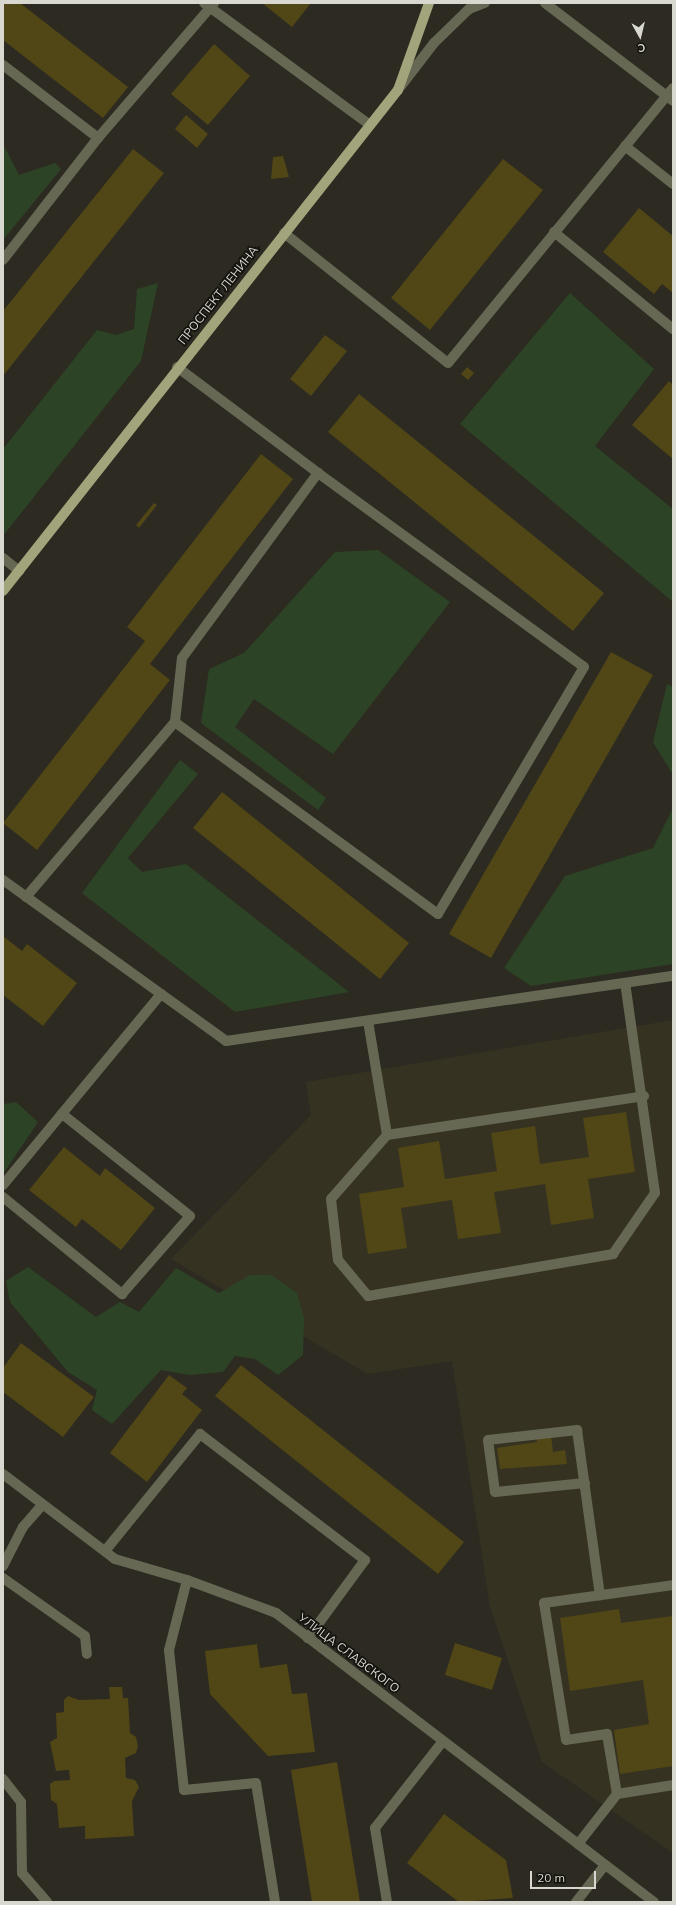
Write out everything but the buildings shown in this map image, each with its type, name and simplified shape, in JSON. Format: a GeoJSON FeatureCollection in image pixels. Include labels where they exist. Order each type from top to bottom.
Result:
{"type":"FeatureCollection","features":[{"type":"Feature","properties":{"kind":"main road","name":"ПРОСПЕКТ ЛЕНИНА"},"geometry":{"type":"LineString","coordinates":[[3,591],[284,232],[398,90],[429,3]]}},
{"type":"Feature","properties":{"kind":"street"},"geometry":{"type":"LineString","coordinates":[[398,90],[434,43],[469,9],[485,3]]}},
{"type":"Feature","properties":{"kind":"street"},"geometry":{"type":"LineString","coordinates":[[284,232],[448,363],[625,146],[671,95],[545,3]]}},
{"type":"Feature","properties":{"kind":"street"},"geometry":{"type":"LineString","coordinates":[[3,260],[98,138],[210,5],[370,125]]}},
{"type":"Feature","properties":{"kind":"street"},"geometry":{"type":"LineString","coordinates":[[3,65],[98,138]]}},
{"type":"Feature","properties":{"kind":"street"},"geometry":{"type":"LineString","coordinates":[[625,146],[673,184]]}},
{"type":"Feature","properties":{"kind":"street"},"geometry":{"type":"LineString","coordinates":[[554,232],[673,329]]}},
{"type":"Feature","properties":{"kind":"street"},"geometry":{"type":"LineString","coordinates":[[175,722],[438,914],[584,667],[177,368]]}},
{"type":"Feature","properties":{"kind":"street"},"geometry":{"type":"LineString","coordinates":[[26,897],[175,722],[182,658],[318,473]]}},
{"type":"Feature","properties":{"kind":"street"},"geometry":{"type":"LineString","coordinates":[[3,558],[19,571]]}},
{"type":"Feature","properties":{"kind":"street"},"geometry":{"type":"LineString","coordinates":[[3,880],[226,1041],[673,976]]}},
{"type":"Feature","properties":{"kind":"street"},"geometry":{"type":"LineString","coordinates":[[625,983],[644,1096],[655,1193],[614,1254],[368,1296],[338,1260],[331,1199],[387,1135],[644,1096]]}},
{"type":"Feature","properties":{"kind":"street"},"geometry":{"type":"LineString","coordinates":[[3,1185],[161,994]]}},
{"type":"Feature","properties":{"kind":"street"},"geometry":{"type":"LineString","coordinates":[[368,1020],[387,1135]]}},
{"type":"Feature","properties":{"kind":"street"},"geometry":{"type":"LineString","coordinates":[[3,1197],[122,1294],[190,1216],[62,1114]]}},
{"type":"Feature","properties":{"kind":"street"},"geometry":{"type":"LineString","coordinates":[[585,1483],[495,1492],[488,1440],[578,1430],[600,1595]]}},
{"type":"Feature","properties":{"kind":"street"},"geometry":{"type":"LineString","coordinates":[[104,1551],[200,1434],[365,1560],[308,1638]]}},
{"type":"Feature","properties":{"kind":"street","name":"УЛИЦА СЛАВСКОГО"},"geometry":{"type":"LineString","coordinates":[[3,1474],[115,1559],[187,1580],[276,1613],[654,1902]]}},
{"type":"Feature","properties":{"kind":"street"},"geometry":{"type":"LineString","coordinates":[[3,1566],[23,1527],[43,1504]]}},
{"type":"Feature","properties":{"kind":"street"},"geometry":{"type":"LineString","coordinates":[[3,1578],[85,1636],[87,1654]]}},
{"type":"Feature","properties":{"kind":"street"},"geometry":{"type":"LineString","coordinates":[[187,1580],[169,1650],[184,1790],[256,1783],[275,1902]]}},
{"type":"Feature","properties":{"kind":"street"},"geometry":{"type":"LineString","coordinates":[[617,1794],[607,1734],[566,1740],[544,1603],[673,1584]]}},
{"type":"Feature","properties":{"kind":"street"},"geometry":{"type":"LineString","coordinates":[[389,1901],[375,1828],[443,1741]]}},
{"type":"Feature","properties":{"kind":"street"},"geometry":{"type":"LineString","coordinates":[[3,1779],[21,1802],[22,1873],[47,1902]]}},
{"type":"Feature","properties":{"kind":"street"},"geometry":{"type":"LineString","coordinates":[[578,1844],[617,1794],[673,1785]]}},
{"type":"Feature","properties":{"kind":"street"},"geometry":{"type":"LineString","coordinates":[[576,1902],[605,1865]]}},
{"type":"Feature","properties":{"kind":"shaded area"},"geometry":{"type":"Polygon","coordinates":[[[673,1020],[673,1853],[542,1762],[490,1607],[452,1361],[368,1374],[171,1259],[311,1115],[306,1082],[673,1020]]]}},
{"type":"Feature","properties":{"kind":"green space"},"geometry":{"type":"Polygon","coordinates":[[[3,144],[19,175],[55,163],[61,169],[3,240],[3,144]]]}},
{"type":"Feature","properties":{"kind":"green space"},"geometry":{"type":"Polygon","coordinates":[[[158,283],[141,361],[3,536],[3,449],[97,330],[116,335],[134,329],[137,289],[158,283]]]}},
{"type":"Feature","properties":{"kind":"green space"},"geometry":{"type":"Polygon","coordinates":[[[570,293],[654,369],[595,446],[673,509],[673,602],[460,424],[570,293]]]}},
{"type":"Feature","properties":{"kind":"green space"},"geometry":{"type":"Polygon","coordinates":[[[378,550],[450,602],[333,754],[254,699],[235,727],[326,798],[318,810],[201,723],[209,669],[244,653],[335,552],[378,550]]]}},
{"type":"Feature","properties":{"kind":"green space"},"geometry":{"type":"Polygon","coordinates":[[[667,684],[673,687],[673,775],[653,742],[667,684]]]}},
{"type":"Feature","properties":{"kind":"green space"},"geometry":{"type":"Polygon","coordinates":[[[180,760],[198,774],[128,858],[142,872],[186,864],[349,992],[235,1012],[82,893],[180,760]]]}},
{"type":"Feature","properties":{"kind":"green space"},"geometry":{"type":"Polygon","coordinates":[[[673,808],[673,964],[531,986],[504,968],[565,876],[653,848],[673,808]]]}},
{"type":"Feature","properties":{"kind":"green space"},"geometry":{"type":"Polygon","coordinates":[[[16,1102],[38,1122],[3,1174],[3,1104],[16,1102]]]}},
{"type":"Feature","properties":{"kind":"green space"},"geometry":{"type":"Polygon","coordinates":[[[28,1267],[96,1317],[120,1302],[139,1312],[176,1268],[219,1293],[250,1275],[271,1275],[297,1293],[304,1318],[303,1355],[278,1375],[255,1359],[235,1356],[223,1372],[189,1375],[161,1370],[112,1424],[92,1410],[97,1390],[68,1372],[10,1302],[6,1281],[28,1267]]]}}]}
